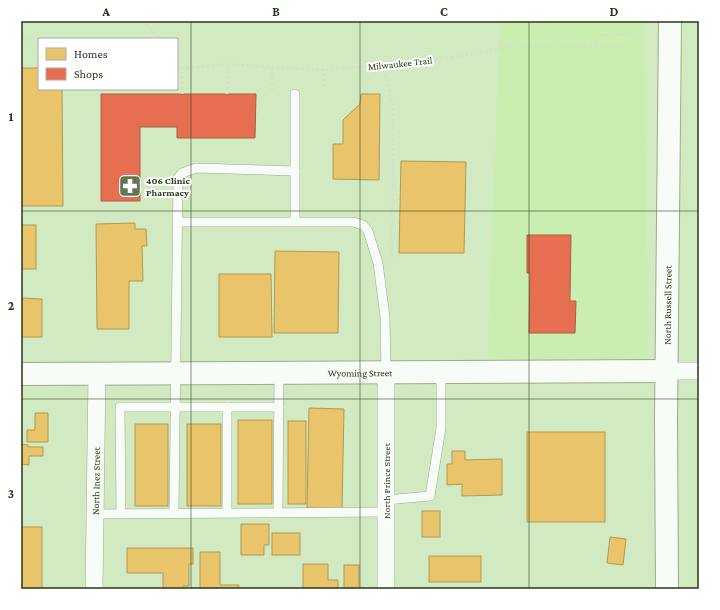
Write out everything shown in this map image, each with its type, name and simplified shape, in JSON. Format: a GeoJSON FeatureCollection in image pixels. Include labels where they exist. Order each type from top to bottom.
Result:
{"type":"FeatureCollection","features":[{"type":"Feature","properties":{"kind":"street","name":"North Russell Street"},"geometry":{"type":"LineString","coordinates":[[667,589],[666,420],[668,371],[670,21]]}},
{"type":"Feature","properties":{"kind":"street","name":"Wyoming Street"},"geometry":{"type":"LineString","coordinates":[[21,374],[176,372],[441,373],[699,371]]}},
{"type":"Feature","properties":{"kind":"street","name":"North Inez Street"},"geometry":{"type":"LineString","coordinates":[[94,589],[97,373]]}},
{"type":"Feature","properties":{"kind":"street","name":"North Prince Street"},"geometry":{"type":"LineString","coordinates":[[386,373],[386,589]]}},
{"type":"Feature","properties":{"kind":"lane"},"geometry":{"type":"LineString","coordinates":[[296,94],[296,221]]}},
{"type":"Feature","properties":{"kind":"lane"},"geometry":{"type":"LineString","coordinates":[[174,512],[178,178],[182,173],[196,168],[295,170]]}},
{"type":"Feature","properties":{"kind":"lane"},"geometry":{"type":"LineString","coordinates":[[177,222],[296,221],[352,222],[363,225],[368,231],[378,263],[385,317],[386,373]]}},
{"type":"Feature","properties":{"kind":"lane"},"geometry":{"type":"LineString","coordinates":[[278,512],[279,372]]}},
{"type":"Feature","properties":{"kind":"lane"},"geometry":{"type":"LineString","coordinates":[[96,514],[278,512],[386,506],[430,496],[440,428],[441,373]]}},
{"type":"Feature","properties":{"kind":"lane"},"geometry":{"type":"LineString","coordinates":[[121,513],[120,407],[279,407]]}},
{"type":"Feature","properties":{"kind":"lane"},"geometry":{"type":"LineString","coordinates":[[226,512],[227,407]]}},
{"type":"Feature","properties":{"kind":"path"},"geometry":{"type":"LineString","coordinates":[[143,21],[159,38]]}},
{"type":"Feature","properties":{"kind":"path"},"geometry":{"type":"LineString","coordinates":[[590,46],[602,35],[635,34]]}},
{"type":"Feature","properties":{"kind":"path"},"geometry":{"type":"LineString","coordinates":[[21,39],[38,41]]}},
{"type":"Feature","properties":{"kind":"path","name":"Milwaukee Trail"},"geometry":{"type":"LineString","coordinates":[[178,69],[228,64],[324,69],[383,65],[461,56],[511,46],[623,47]]}},
{"type":"Feature","properties":{"kind":"path"},"geometry":{"type":"LineString","coordinates":[[227,94],[228,64]]}},
{"type":"Feature","properties":{"kind":"path"},"geometry":{"type":"LineString","coordinates":[[383,65],[393,107],[392,263]]}},
{"type":"Feature","properties":{"kind":"path"},"geometry":{"type":"LineString","coordinates":[[272,66],[272,90]]}},
{"type":"Feature","properties":{"kind":"path"},"geometry":{"type":"LineString","coordinates":[[182,94],[183,68]]}},
{"type":"Feature","properties":{"kind":"path"},"geometry":{"type":"LineString","coordinates":[[324,69],[324,86]]}},
{"type":"Feature","properties":{"kind":"shaded area"},"geometry":{"type":"Polygon","coordinates":[[[500,21],[644,21],[648,382],[487,382],[500,21]]]}},
{"type":"Feature","properties":{"kind":"shaded area"},"geometry":{"type":"Polygon","coordinates":[[[695,395],[699,395],[699,589],[695,589],[695,395]]]}},
{"type":"Feature","properties":{"kind":"building: Homes"},"geometry":{"type":"Polygon","coordinates":[[[21,68],[38,68],[38,90],[62,90],[63,206],[21,206],[21,68]]]}},
{"type":"Feature","properties":{"kind":"building: Homes"},"geometry":{"type":"Polygon","coordinates":[[[361,94],[380,94],[379,180],[333,179],[333,144],[343,144],[343,120],[360,104],[361,94]]]}},
{"type":"Feature","properties":{"kind":"building: Homes"},"geometry":{"type":"Polygon","coordinates":[[[401,161],[466,162],[464,253],[399,253],[401,161]]]}},
{"type":"Feature","properties":{"kind":"building: Homes"},"geometry":{"type":"Polygon","coordinates":[[[135,223],[135,229],[146,229],[147,246],[142,246],[143,281],[129,281],[129,329],[97,329],[96,224],[135,223]]]}},
{"type":"Feature","properties":{"kind":"building: Homes"},"geometry":{"type":"Polygon","coordinates":[[[21,225],[36,225],[36,269],[21,269],[21,225]]]}},
{"type":"Feature","properties":{"kind":"building: Homes"},"geometry":{"type":"Polygon","coordinates":[[[275,251],[339,252],[338,333],[274,333],[275,251]]]}},
{"type":"Feature","properties":{"kind":"building: Homes"},"geometry":{"type":"Polygon","coordinates":[[[219,274],[271,274],[272,337],[219,337],[219,274]]]}},
{"type":"Feature","properties":{"kind":"building: Homes"},"geometry":{"type":"Polygon","coordinates":[[[21,285],[22,298],[42,299],[42,337],[21,337],[21,285]]]}},
{"type":"Feature","properties":{"kind":"building: Homes"},"geometry":{"type":"Polygon","coordinates":[[[309,408],[344,409],[342,509],[307,508],[309,408]]]}},
{"type":"Feature","properties":{"kind":"building: Homes"},"geometry":{"type":"Polygon","coordinates":[[[35,413],[48,413],[48,442],[27,442],[27,430],[35,430],[35,413]]]}},
{"type":"Feature","properties":{"kind":"building: Homes"},"geometry":{"type":"Polygon","coordinates":[[[238,420],[272,420],[272,504],[238,504],[238,420]]]}},
{"type":"Feature","properties":{"kind":"building: Homes"},"geometry":{"type":"Polygon","coordinates":[[[288,421],[306,421],[306,504],[288,504],[288,421]]]}},
{"type":"Feature","properties":{"kind":"building: Homes"},"geometry":{"type":"Polygon","coordinates":[[[135,424],[168,424],[168,506],[135,506],[135,424]]]}},
{"type":"Feature","properties":{"kind":"building: Homes"},"geometry":{"type":"Polygon","coordinates":[[[187,424],[221,424],[221,506],[187,506],[187,424]]]}},
{"type":"Feature","properties":{"kind":"building: Homes"},"geometry":{"type":"Polygon","coordinates":[[[527,432],[605,432],[605,522],[527,522],[527,432]]]}},
{"type":"Feature","properties":{"kind":"building: Homes"},"geometry":{"type":"Polygon","coordinates":[[[21,444],[28,445],[28,447],[43,447],[43,456],[29,456],[29,465],[21,464],[21,444]]]}},
{"type":"Feature","properties":{"kind":"building: Homes"},"geometry":{"type":"Polygon","coordinates":[[[452,451],[465,451],[465,460],[502,459],[502,495],[462,496],[462,484],[447,485],[447,464],[452,464],[452,451]]]}},
{"type":"Feature","properties":{"kind":"building: Homes"},"geometry":{"type":"Polygon","coordinates":[[[422,511],[440,511],[440,537],[422,537],[422,511]]]}},
{"type":"Feature","properties":{"kind":"building: Homes"},"geometry":{"type":"Polygon","coordinates":[[[241,524],[269,524],[269,545],[264,545],[264,555],[241,555],[241,524]]]}},
{"type":"Feature","properties":{"kind":"building: Homes"},"geometry":{"type":"Polygon","coordinates":[[[21,527],[42,527],[42,589],[21,589],[21,527]]]}},
{"type":"Feature","properties":{"kind":"building: Homes"},"geometry":{"type":"Polygon","coordinates":[[[272,533],[300,533],[300,555],[272,555],[272,533]]]}},
{"type":"Feature","properties":{"kind":"building: Homes"},"geometry":{"type":"Polygon","coordinates":[[[610,537],[626,539],[623,565],[607,563],[610,537]]]}},
{"type":"Feature","properties":{"kind":"building: Homes"},"geometry":{"type":"Polygon","coordinates":[[[127,548],[193,548],[193,564],[189,564],[189,586],[183,586],[183,589],[163,589],[163,573],[127,573],[127,548]]]}},
{"type":"Feature","properties":{"kind":"building: Homes"},"geometry":{"type":"Polygon","coordinates":[[[200,552],[220,552],[220,585],[239,585],[239,589],[200,589],[200,552]]]}},
{"type":"Feature","properties":{"kind":"building: Homes"},"geometry":{"type":"Polygon","coordinates":[[[429,556],[481,556],[481,582],[429,582],[429,556]]]}},
{"type":"Feature","properties":{"kind":"building: Homes"},"geometry":{"type":"Polygon","coordinates":[[[303,564],[328,564],[328,580],[338,580],[338,589],[303,589],[303,564]]]}},
{"type":"Feature","properties":{"kind":"building: Homes"},"geometry":{"type":"Polygon","coordinates":[[[344,565],[359,565],[359,589],[344,589],[344,565]]]}},
{"type":"Feature","properties":{"kind":"building: Shops"},"geometry":{"type":"Polygon","coordinates":[[[101,94],[256,94],[255,138],[177,138],[177,127],[140,127],[140,201],[101,201],[101,94]]]}},
{"type":"Feature","properties":{"kind":"building: Shops"},"geometry":{"type":"Polygon","coordinates":[[[527,235],[571,235],[570,301],[576,301],[575,333],[529,333],[530,273],[527,273],[527,235]]]}},
{"type":"Feature","properties":{"kind":"place","name":"406 Clinic Pharmacy"},"geometry":{"type":"Point","coordinates":[130,186]}}]}
